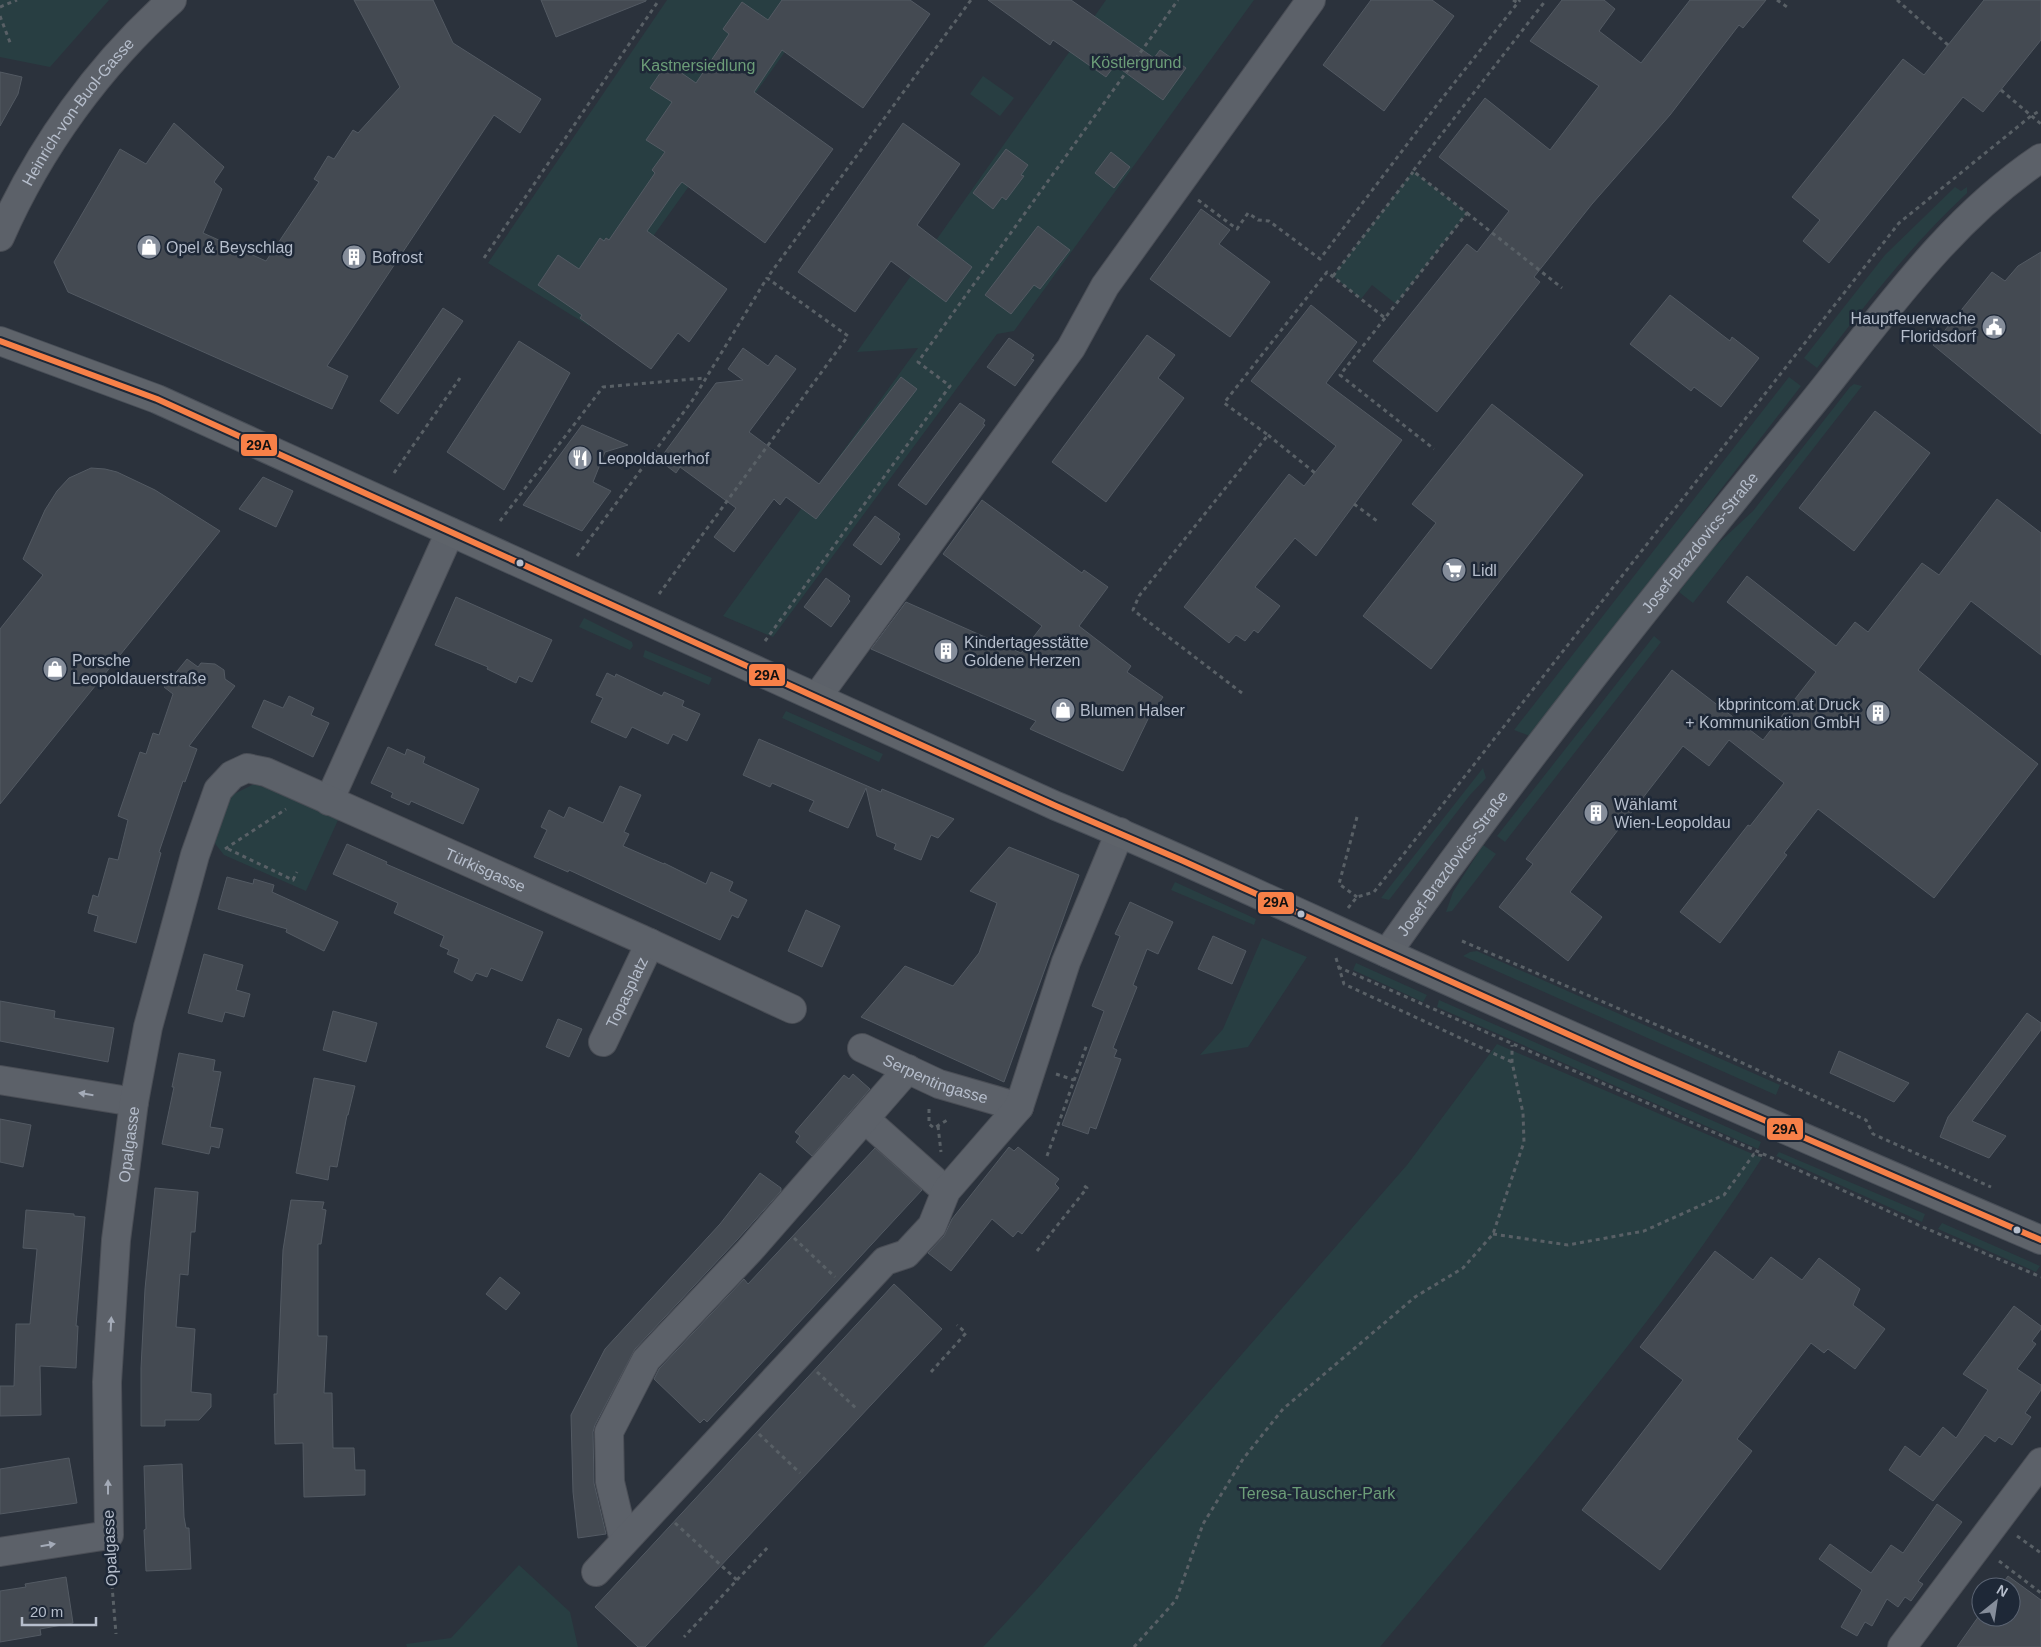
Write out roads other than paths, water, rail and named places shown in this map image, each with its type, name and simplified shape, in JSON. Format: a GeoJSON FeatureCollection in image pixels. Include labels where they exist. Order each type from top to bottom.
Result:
{"type":"FeatureCollection","features":[{"type":"Feature","properties":{"kind":"main road"},"geometry":{"type":"LineString","coordinates":[[0,341],[151,396],[1056,806],[1186,860],[1387,953],[1788,1131],[2041,1240]]}},
{"type":"Feature","properties":{"kind":"street","name":"Heinrich-von-Buol-Gasse"},"geometry":{"type":"LineString","coordinates":[[0,237],[18,197],[55,136],[95,79],[150,19],[172,0]]}},
{"type":"Feature","properties":{"kind":"street"},"geometry":{"type":"LineString","coordinates":[[817,697],[1071,348],[1105,286],[1311,0]]}},
{"type":"Feature","properties":{"kind":"street","name":"Josef-Brazdovics-Straße"},"geometry":{"type":"LineString","coordinates":[[1387,953],[1524,767],[1700,540],[1862,340],[1943,243],[1995,194],[2041,158]]}},
{"type":"Feature","properties":{"kind":"street"},"geometry":{"type":"LineString","coordinates":[[329,801],[450,532]]}},
{"type":"Feature","properties":{"kind":"street","name":"Opalgasse"},"geometry":{"type":"LineString","coordinates":[[0,1552],[108,1535],[108,1382],[116,1240],[134,1102],[148,1027],[195,855],[218,790],[232,775],[247,768],[266,772],[329,801]]}},
{"type":"Feature","properties":{"kind":"street","name":"Türkisgasse"},"geometry":{"type":"LineString","coordinates":[[329,801],[646,941]]}},
{"type":"Feature","properties":{"kind":"street"},"geometry":{"type":"LineString","coordinates":[[596,1572],[885,1261],[906,1254],[932,1226],[946,1191],[1019,1107],[1066,962],[1120,832]]}},
{"type":"Feature","properties":{"kind":"street","name":"Topasplatz"},"geometry":{"type":"LineString","coordinates":[[603,1042],[646,941],[792,1009]]}},
{"type":"Feature","properties":{"kind":"street","name":"Serpentingasse"},"geometry":{"type":"LineString","coordinates":[[862,1048],[939,1084],[1019,1107]]}},
{"type":"Feature","properties":{"kind":"street"},"geometry":{"type":"LineString","coordinates":[[624,1541],[610,1482],[609,1432],[646,1360],[776,1221],[908,1068]]}},
{"type":"Feature","properties":{"kind":"street"},"geometry":{"type":"LineString","coordinates":[[0,1080],[134,1102]]}},
{"type":"Feature","properties":{"kind":"street"},"geometry":{"type":"LineString","coordinates":[[865,1119],[946,1191]]}},
{"type":"Feature","properties":{"kind":"street"},"geometry":{"type":"LineString","coordinates":[[1902,1647],[2041,1462]]}},
{"type":"Feature","properties":{"kind":"place","name":"Opel & Beyschlag"},"geometry":{"type":"Point","coordinates":[149,247]}},
{"type":"Feature","properties":{"kind":"place","name":"Bofrost"},"geometry":{"type":"Point","coordinates":[354,257]}},
{"type":"Feature","properties":{"kind":"place","name":"Hauptfeuerwache Floridsdorf"},"geometry":{"type":"Point","coordinates":[1994,327]}},
{"type":"Feature","properties":{"kind":"place","name":"Leopoldauerhof"},"geometry":{"type":"Point","coordinates":[580,458]}},
{"type":"Feature","properties":{"kind":"place","name":"Lidl"},"geometry":{"type":"Point","coordinates":[1454,570]}},
{"type":"Feature","properties":{"kind":"place","name":"Kindertagesstätte Goldene Herzen"},"geometry":{"type":"Point","coordinates":[946,651]}},
{"type":"Feature","properties":{"kind":"place","name":"Porsche Leopoldauerstraße"},"geometry":{"type":"Point","coordinates":[55,669]}},
{"type":"Feature","properties":{"kind":"place","name":"Blumen Halser"},"geometry":{"type":"Point","coordinates":[1063,710]}},
{"type":"Feature","properties":{"kind":"place","name":"kbprintcom.at Druck + Kommunikation GmbH"},"geometry":{"type":"Point","coordinates":[1878,713]}},
{"type":"Feature","properties":{"kind":"place","name":"Wählamt Wien-Leopoldau"},"geometry":{"type":"Point","coordinates":[1596,813]}},
{"type":"Feature","properties":{"kind":"park label","name":"Köstlergrund"},"geometry":{"type":"Point","coordinates":[1136,62]}},
{"type":"Feature","properties":{"kind":"park label","name":"Kastnersiedlung"},"geometry":{"type":"Point","coordinates":[698,65]}},
{"type":"Feature","properties":{"kind":"park label","name":"Teresa-Tauscher-Park"},"geometry":{"type":"Point","coordinates":[1317,1493]}}]}
